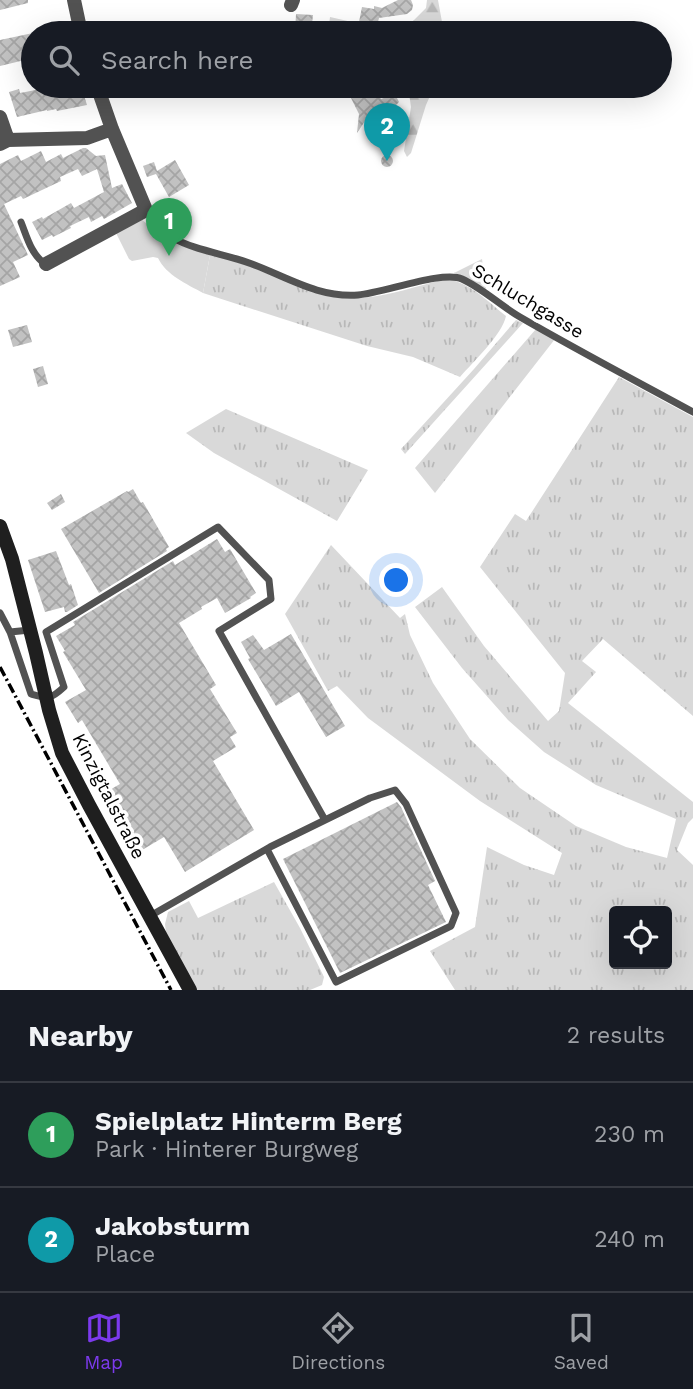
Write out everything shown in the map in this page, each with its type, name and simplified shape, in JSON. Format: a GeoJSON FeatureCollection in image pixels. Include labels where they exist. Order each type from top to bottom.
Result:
{"type":"FeatureCollection","features":[{"type":"Feature","properties":{"kind":"main road","name":"Kinzigtalstraße"},"geometry":{"type":"LineString","coordinates":[[0,526],[12,559],[62,753],[190,990]]}},
{"type":"Feature","properties":{"kind":"street"},"geometry":{"type":"LineString","coordinates":[[74,0],[78,21]]}},
{"type":"Feature","properties":{"kind":"street"},"geometry":{"type":"LineString","coordinates":[[46,264],[146,210],[101,98]]}},
{"type":"Feature","properties":{"kind":"street"},"geometry":{"type":"LineString","coordinates":[[0,117],[4,142],[88,138],[112,129]]}},
{"type":"Feature","properties":{"kind":"lane","name":"Schluchgasse"},"geometry":{"type":"LineString","coordinates":[[146,210],[156,224],[170,236],[251,264],[317,291],[358,295],[450,276],[463,279],[517,316],[693,412]]}},
{"type":"Feature","properties":{"kind":"lane"},"geometry":{"type":"LineString","coordinates":[[21,222],[32,250],[46,264]]}},
{"type":"Feature","properties":{"kind":"lane"},"geometry":{"type":"LineString","coordinates":[[0,613],[10,632],[31,694],[46,699],[54,696],[64,687],[46,632],[218,527],[269,580],[271,599],[219,631],[325,820]]}},
{"type":"Feature","properties":{"kind":"lane"},"geometry":{"type":"LineString","coordinates":[[10,632],[30,630]]}},
{"type":"Feature","properties":{"kind":"lane"},"geometry":{"type":"LineString","coordinates":[[150,916],[267,849],[370,798],[395,790],[406,804],[456,913],[451,926],[336,982],[267,849]]}},
{"type":"Feature","properties":{"kind":"green space"},"geometry":{"type":"Polygon","coordinates":[[[427,0],[438,0],[442,21],[413,21],[426,8],[427,0]]]}},
{"type":"Feature","properties":{"kind":"green space"},"geometry":{"type":"Polygon","coordinates":[[[330,17],[348,21],[330,21],[330,17]]]}},
{"type":"Feature","properties":{"kind":"green space"},"geometry":{"type":"Polygon","coordinates":[[[410,98],[429,98],[411,153],[407,157],[404,151],[411,107],[410,98]]]}},
{"type":"Feature","properties":{"kind":"green space"},"geometry":{"type":"Polygon","coordinates":[[[140,218],[167,241],[210,255],[203,293],[172,274],[158,258],[132,261],[129,259],[115,231],[140,218]]]}},
{"type":"Feature","properties":{"kind":"green space"},"geometry":{"type":"Polygon","coordinates":[[[210,255],[252,267],[332,297],[360,298],[382,295],[445,279],[478,293],[506,316],[493,340],[460,377],[413,357],[367,346],[203,293],[210,255]]]}},
{"type":"Feature","properties":{"kind":"green space"},"geometry":{"type":"Polygon","coordinates":[[[482,259],[486,289],[454,273],[482,259]]]}},
{"type":"Feature","properties":{"kind":"green space"},"geometry":{"type":"Polygon","coordinates":[[[516,320],[523,323],[405,454],[401,449],[516,320]]]}},
{"type":"Feature","properties":{"kind":"green space"},"geometry":{"type":"Polygon","coordinates":[[[536,329],[555,339],[435,493],[415,468],[536,329]]]}},
{"type":"Feature","properties":{"kind":"green space"},"geometry":{"type":"Polygon","coordinates":[[[619,377],[693,417],[693,716],[603,639],[582,661],[596,672],[568,703],[693,802],[693,818],[688,823],[677,850],[693,865],[693,990],[455,990],[430,951],[475,927],[487,847],[524,865],[554,875],[562,853],[480,801],[368,718],[337,686],[328,691],[285,614],[331,545],[400,618],[405,614],[410,635],[433,683],[470,739],[520,788],[576,826],[626,847],[667,858],[676,819],[596,785],[544,752],[508,720],[462,668],[415,607],[442,587],[484,646],[548,721],[559,711],[565,673],[480,567],[515,514],[526,521],[619,377]]]}},
{"type":"Feature","properties":{"kind":"green space"},"geometry":{"type":"Polygon","coordinates":[[[226,409],[368,470],[337,521],[214,453],[186,433],[226,409]]]}},
{"type":"Feature","properties":{"kind":"green space"},"geometry":{"type":"Polygon","coordinates":[[[274,882],[324,977],[322,985],[310,990],[196,990],[166,933],[168,912],[189,901],[198,918],[274,882]]]}},
{"type":"Feature","properties":{"kind":"building"},"geometry":{"type":"Polygon","coordinates":[[[0,0],[28,0],[28,3],[0,10],[0,0]]]}},
{"type":"Feature","properties":{"kind":"building"},"geometry":{"type":"Polygon","coordinates":[[[398,0],[411,0],[413,5],[407,14],[379,18],[378,21],[359,21],[362,7],[382,8],[398,0]]]}},
{"type":"Feature","properties":{"kind":"building"},"geometry":{"type":"Polygon","coordinates":[[[296,14],[313,15],[312,21],[296,21],[296,14]]]}},
{"type":"Feature","properties":{"kind":"building"},"geometry":{"type":"Polygon","coordinates":[[[21,36],[21,61],[0,66],[0,40],[21,36]]]}},
{"type":"Feature","properties":{"kind":"building"},"geometry":{"type":"Polygon","coordinates":[[[19,89],[21,98],[85,98],[87,105],[17,117],[9,92],[19,89]]]}},
{"type":"Feature","properties":{"kind":"building"},"geometry":{"type":"Polygon","coordinates":[[[351,98],[397,98],[399,102],[384,112],[367,118],[357,133],[359,114],[351,98]]]}},
{"type":"Feature","properties":{"kind":"building"},"geometry":{"type":"Polygon","coordinates":[[[83,148],[96,156],[105,155],[112,188],[122,184],[132,203],[104,219],[102,216],[91,222],[89,217],[53,237],[52,235],[42,240],[32,222],[42,217],[43,219],[71,203],[74,208],[104,192],[97,169],[82,176],[78,169],[60,177],[61,181],[23,199],[21,196],[4,204],[28,255],[13,262],[20,277],[0,286],[0,164],[18,155],[21,161],[41,151],[46,162],[61,154],[63,158],[83,148]]]}},
{"type":"Feature","properties":{"kind":"building"},"geometry":{"type":"Polygon","coordinates":[[[382,156],[392,156],[392,166],[382,166],[382,156]]]}},
{"type":"Feature","properties":{"kind":"building"},"geometry":{"type":"Polygon","coordinates":[[[175,160],[189,185],[169,197],[156,174],[147,177],[143,166],[154,162],[157,171],[175,160]]]}},
{"type":"Feature","properties":{"kind":"building"},"geometry":{"type":"Polygon","coordinates":[[[27,325],[32,342],[13,347],[8,330],[27,325]]]}},
{"type":"Feature","properties":{"kind":"building"},"geometry":{"type":"Polygon","coordinates":[[[43,366],[48,384],[38,387],[33,369],[43,366]]]}},
{"type":"Feature","properties":{"kind":"building"},"geometry":{"type":"Polygon","coordinates":[[[133,489],[169,547],[167,551],[99,593],[61,529],[133,489]]]}},
{"type":"Feature","properties":{"kind":"building"},"geometry":{"type":"Polygon","coordinates":[[[61,494],[65,502],[52,510],[47,503],[61,494]]]}},
{"type":"Feature","properties":{"kind":"building"},"geometry":{"type":"Polygon","coordinates":[[[217,539],[225,552],[230,549],[256,593],[225,613],[217,598],[179,623],[216,685],[210,689],[237,733],[230,737],[236,747],[213,761],[254,830],[185,872],[164,837],[137,853],[116,818],[112,821],[99,796],[120,784],[82,720],[78,723],[65,702],[86,690],[56,636],[75,625],[73,622],[173,561],[175,565],[217,539]]]}},
{"type":"Feature","properties":{"kind":"building"},"geometry":{"type":"Polygon","coordinates":[[[56,551],[78,605],[67,612],[64,607],[45,612],[28,560],[56,551]]]}},
{"type":"Feature","properties":{"kind":"building"},"geometry":{"type":"Polygon","coordinates":[[[291,634],[345,726],[326,737],[299,692],[276,706],[241,642],[253,635],[264,650],[291,634]]]}},
{"type":"Feature","properties":{"kind":"building"},"geometry":{"type":"Polygon","coordinates":[[[397,802],[435,881],[428,885],[446,922],[340,973],[283,859],[397,802]]]}},
{"type":"Feature","properties":{"kind":"railway"},"geometry":{"type":"LineString","coordinates":[[0,667],[171,990]]}},
{"type":"Feature","properties":{"kind":"place","name":"Jakobsturm"},"geometry":{"type":"Point","coordinates":[387,161]}},
{"type":"Feature","properties":{"kind":"place","name":"Spielplatz Hinterm Berg"},"geometry":{"type":"Point","coordinates":[169,256]}}]}
